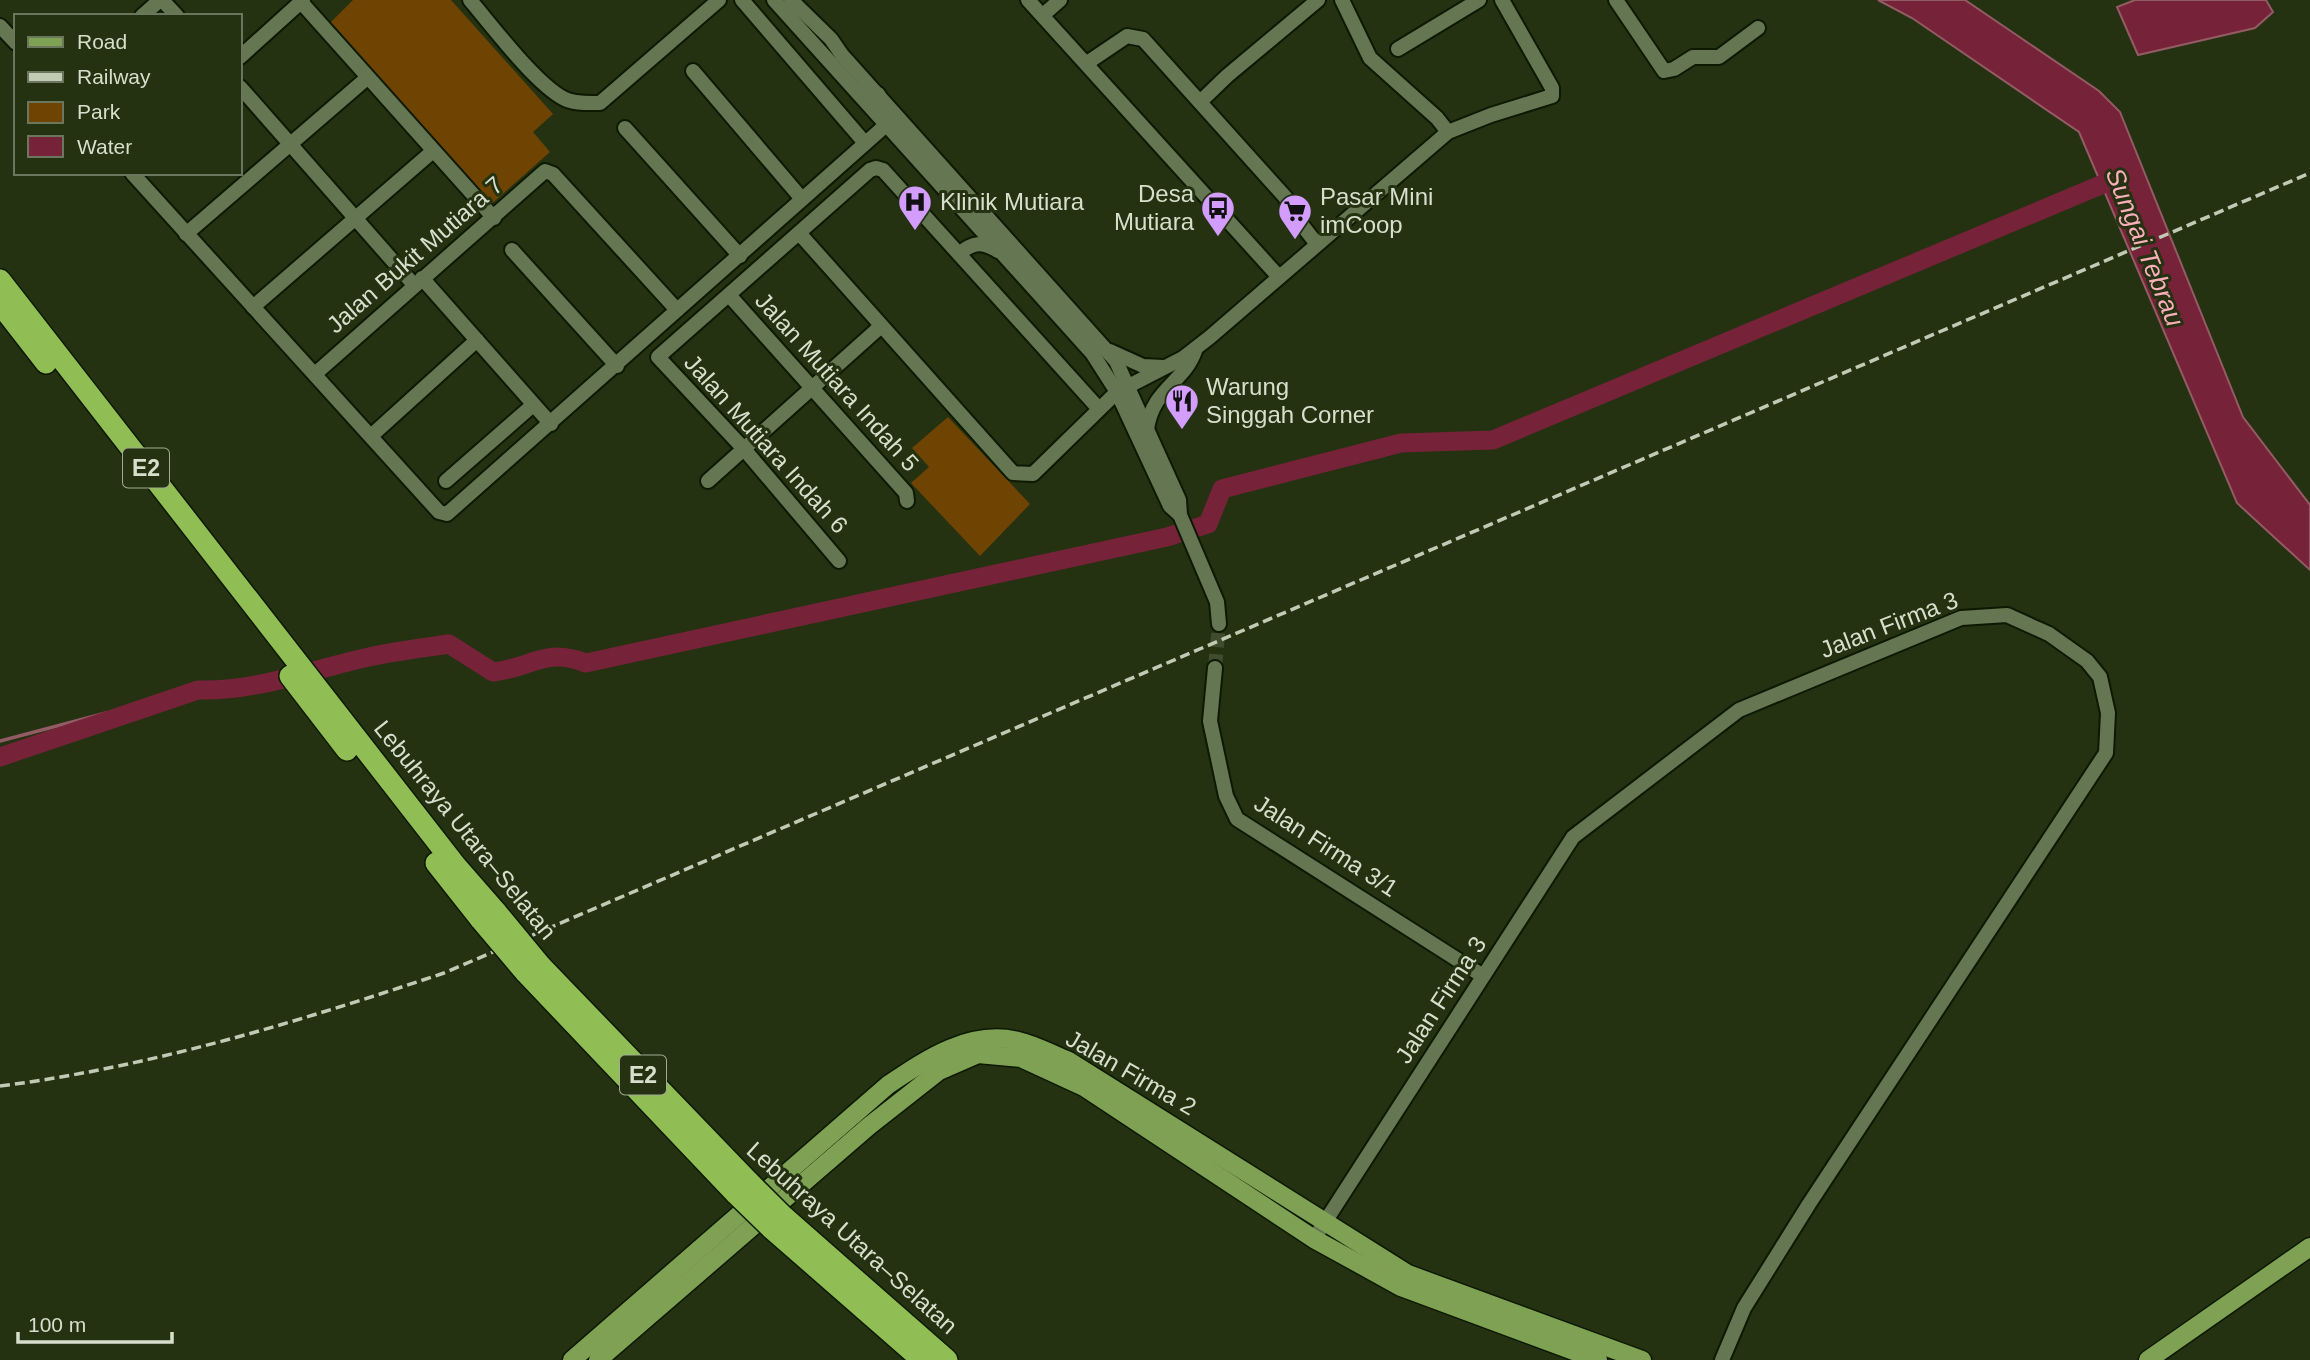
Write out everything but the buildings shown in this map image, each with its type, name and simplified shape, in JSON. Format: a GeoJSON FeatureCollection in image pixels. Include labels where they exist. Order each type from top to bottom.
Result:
{"type":"FeatureCollection","features":[{"type":"Feature","properties":{"kind":"highway","name":"Lebuhraya Utara–Selatan"},"geometry":{"type":"LineString","coordinates":[[0,280],[286,660]]}},
{"type":"Feature","properties":{"kind":"highway","name":"Lebuhraya Utara–Selatan"},"geometry":{"type":"LineString","coordinates":[[0,304],[489,917],[533,968],[743,1188],[915,1356]]}},
{"type":"Feature","properties":{"kind":"highway","name":"Lebuhraya Utara–Selatan"},"geometry":{"type":"LineString","coordinates":[[777,1222],[947,1360]]}},
{"type":"Feature","properties":{"kind":"main road","name":"Jalan Firma 2"},"geometry":{"type":"LineString","coordinates":[[574,1360],[888,1085],[927,1059],[979,1041],[1017,1041],[1069,1061],[1408,1274],[1642,1360]]}},
{"type":"Feature","properties":{"kind":"main road","name":"Jalan Firma 2"},"geometry":{"type":"LineString","coordinates":[[598,1360],[869,1126],[939,1070],[978,1054],[1021,1058],[1084,1087],[1314,1239],[1401,1287],[1598,1360]]}},
{"type":"Feature","properties":{"kind":"main road"},"geometry":{"type":"LineString","coordinates":[[2150,1357],[2310,1247]]}},
{"type":"Feature","properties":{"kind":"street"},"geometry":{"type":"LineString","coordinates":[[144,14],[161,0],[175,14]]}},
{"type":"Feature","properties":{"kind":"street"},"geometry":{"type":"LineString","coordinates":[[470,0],[527,66],[563,99],[600,103],[719,0]]}},
{"type":"Feature","properties":{"kind":"street"},"geometry":{"type":"LineString","coordinates":[[742,0],[865,143]]}},
{"type":"Feature","properties":{"kind":"street"},"geometry":{"type":"LineString","coordinates":[[774,0],[966,211],[1122,390],[1147,429],[1179,500],[1180,515],[1217,602],[1219,624]]}},
{"type":"Feature","properties":{"kind":"street"},"geometry":{"type":"LineString","coordinates":[[791,0],[831,39],[1116,361],[1122,390],[1170,506],[1180,515]]}},
{"type":"Feature","properties":{"kind":"street"},"geometry":{"type":"LineString","coordinates":[[1028,0],[1279,278]]}},
{"type":"Feature","properties":{"kind":"street"},"geometry":{"type":"LineString","coordinates":[[1042,15],[1060,0]]}},
{"type":"Feature","properties":{"kind":"street"},"geometry":{"type":"LineString","coordinates":[[1200,102],[1318,0]]}},
{"type":"Feature","properties":{"kind":"street"},"geometry":{"type":"LineString","coordinates":[[1342,0],[1370,58],[1448,132]]}},
{"type":"Feature","properties":{"kind":"street"},"geometry":{"type":"LineString","coordinates":[[1398,49],[1479,0]]}},
{"type":"Feature","properties":{"kind":"street"},"geometry":{"type":"LineString","coordinates":[[799,233],[880,327],[1013,473],[1033,474],[1122,390],[1197,347],[1448,132],[1490,114],[1552,96],[1552,88],[1502,0]]}},
{"type":"Feature","properties":{"kind":"street"},"geometry":{"type":"LineString","coordinates":[[1616,0],[1664,71],[1697,57],[1719,57],[1758,28]]}},
{"type":"Feature","properties":{"kind":"street"},"geometry":{"type":"LineString","coordinates":[[242,55],[302,1],[367,78],[494,218]]}},
{"type":"Feature","properties":{"kind":"street"},"geometry":{"type":"LineString","coordinates":[[0,26],[14,41]]}},
{"type":"Feature","properties":{"kind":"street"},"geometry":{"type":"LineString","coordinates":[[1087,63],[1127,36],[1134,35],[1143,39],[1286,198],[1288,207],[1316,243]]}},
{"type":"Feature","properties":{"kind":"street"},"geometry":{"type":"LineString","coordinates":[[693,71],[802,199]]}},
{"type":"Feature","properties":{"kind":"street"},"geometry":{"type":"LineString","coordinates":[[186,234],[367,78]]}},
{"type":"Feature","properties":{"kind":"street"},"geometry":{"type":"LineString","coordinates":[[242,89],[356,220],[477,340],[551,424]]}},
{"type":"Feature","properties":{"kind":"street"},"geometry":{"type":"LineString","coordinates":[[134,175],[439,512],[447,514],[886,125],[887,110],[878,93]]}},
{"type":"Feature","properties":{"kind":"street"},"geometry":{"type":"LineString","coordinates":[[886,125],[904,128],[917,136]]}},
{"type":"Feature","properties":{"kind":"street"},"geometry":{"type":"LineString","coordinates":[[625,128],[740,256]]}},
{"type":"Feature","properties":{"kind":"street"},"geometry":{"type":"LineString","coordinates":[[253,307],[433,151]]}},
{"type":"Feature","properties":{"kind":"street"},"geometry":{"type":"LineString","coordinates":[[729,295],[876,168],[883,170],[964,250],[1099,409]]}},
{"type":"Feature","properties":{"kind":"street","name":"Jalan Bukit Mutiara 7"},"geometry":{"type":"LineString","coordinates":[[315,373],[545,171],[553,174],[677,310]]}},
{"type":"Feature","properties":{"kind":"street"},"geometry":{"type":"LineString","coordinates":[[964,250],[971,228],[966,211]]}},
{"type":"Feature","properties":{"kind":"street"},"geometry":{"type":"LineString","coordinates":[[964,250],[986,244],[1002,253]]}},
{"type":"Feature","properties":{"kind":"street"},"geometry":{"type":"LineString","coordinates":[[512,250],[617,366]]}},
{"type":"Feature","properties":{"kind":"street","name":"Jalan Mutiara Indah 6"},"geometry":{"type":"LineString","coordinates":[[729,295],[658,357],[744,449],[839,561]]}},
{"type":"Feature","properties":{"kind":"street","name":"Jalan Mutiara Indah 5"},"geometry":{"type":"LineString","coordinates":[[729,295],[906,493],[906,500]]}},
{"type":"Feature","properties":{"kind":"street"},"geometry":{"type":"LineString","coordinates":[[708,481],[880,327]]}},
{"type":"Feature","properties":{"kind":"street"},"geometry":{"type":"LineString","coordinates":[[371,436],[477,340]]}},
{"type":"Feature","properties":{"kind":"street"},"geometry":{"type":"LineString","coordinates":[[1147,429],[1154,401],[1191,362],[1197,347]]}},
{"type":"Feature","properties":{"kind":"street"},"geometry":{"type":"LineString","coordinates":[[1106,349],[1143,366],[1166,367]]}},
{"type":"Feature","properties":{"kind":"street"},"geometry":{"type":"LineString","coordinates":[[446,481],[533,405]]}},
{"type":"Feature","properties":{"kind":"street","name":"Jalan Firma 3"},"geometry":{"type":"LineString","coordinates":[[1314,1239],[1573,837],[1739,710],[1962,618],[2007,615],[2049,634],[2087,661],[2100,677],[2108,713],[2106,753],[1749,1299],[1722,1360]]}},
{"type":"Feature","properties":{"kind":"street","name":"Jalan Firma 3/1"},"geometry":{"type":"LineString","coordinates":[[1215,668],[1210,721],[1226,796],[1237,819],[1483,976]]}},
{"type":"Feature","properties":{"kind":"green space"},"geometry":{"type":"Polygon","coordinates":[[[353,0],[451,0],[553,114],[533,132],[550,152],[489,206],[328,25],[353,0]]]}},
{"type":"Feature","properties":{"kind":"green space"},"geometry":{"type":"Polygon","coordinates":[[[948,417],[1030,504],[980,556],[911,483],[929,467],[912,448],[948,417]]]}},
{"type":"Feature","properties":{"kind":"water","name":"Sungai Tebrau"},"geometry":{"type":"Polygon","coordinates":[[[1878,0],[1965,0],[2099,91],[2120,112],[2243,417],[2310,505],[2310,570],[2237,503],[2079,132],[1912,18],[1878,0]]]}},
{"type":"Feature","properties":{"kind":"water"},"geometry":{"type":"Polygon","coordinates":[[[2135,0],[2266,0],[2273,12],[2255,28],[2138,55],[2117,7],[2135,0]]]}},
{"type":"Feature","properties":{"kind":"waterway","name":"Sungai Tebrau"},"geometry":{"type":"LineString","coordinates":[[0,757],[198,690],[263,684],[389,653],[449,644],[493,672],[548,658],[559,657],[586,663],[1167,537],[1208,524],[1222,489],[1401,443],[1493,440],[2115,179]]}},
{"type":"Feature","properties":{"kind":"waterway"},"geometry":{"type":"LineString","coordinates":[[0,741],[106,713],[134,712]]}},
{"type":"Feature","properties":{"kind":"tunnel"},"geometry":{"type":"LineString","coordinates":[[1215,668],[1219,624]]}},
{"type":"Feature","properties":{"kind":"railway"},"geometry":{"type":"LineString","coordinates":[[0,1086],[57,1078],[169,1055],[280,1025],[444,973],[2310,173]]}},
{"type":"Feature","properties":{"kind":"place","name":"Klinik Mutiara"},"geometry":{"type":"Point","coordinates":[915,232]}},
{"type":"Feature","properties":{"kind":"place","name":"Desa Mutiara"},"geometry":{"type":"Point","coordinates":[1218,238]}},
{"type":"Feature","properties":{"kind":"place","name":"Pasar Mini imCoop"},"geometry":{"type":"Point","coordinates":[1295,241]}},
{"type":"Feature","properties":{"kind":"place","name":"Warung Singgah Corner"},"geometry":{"type":"Point","coordinates":[1182,431]}}]}
